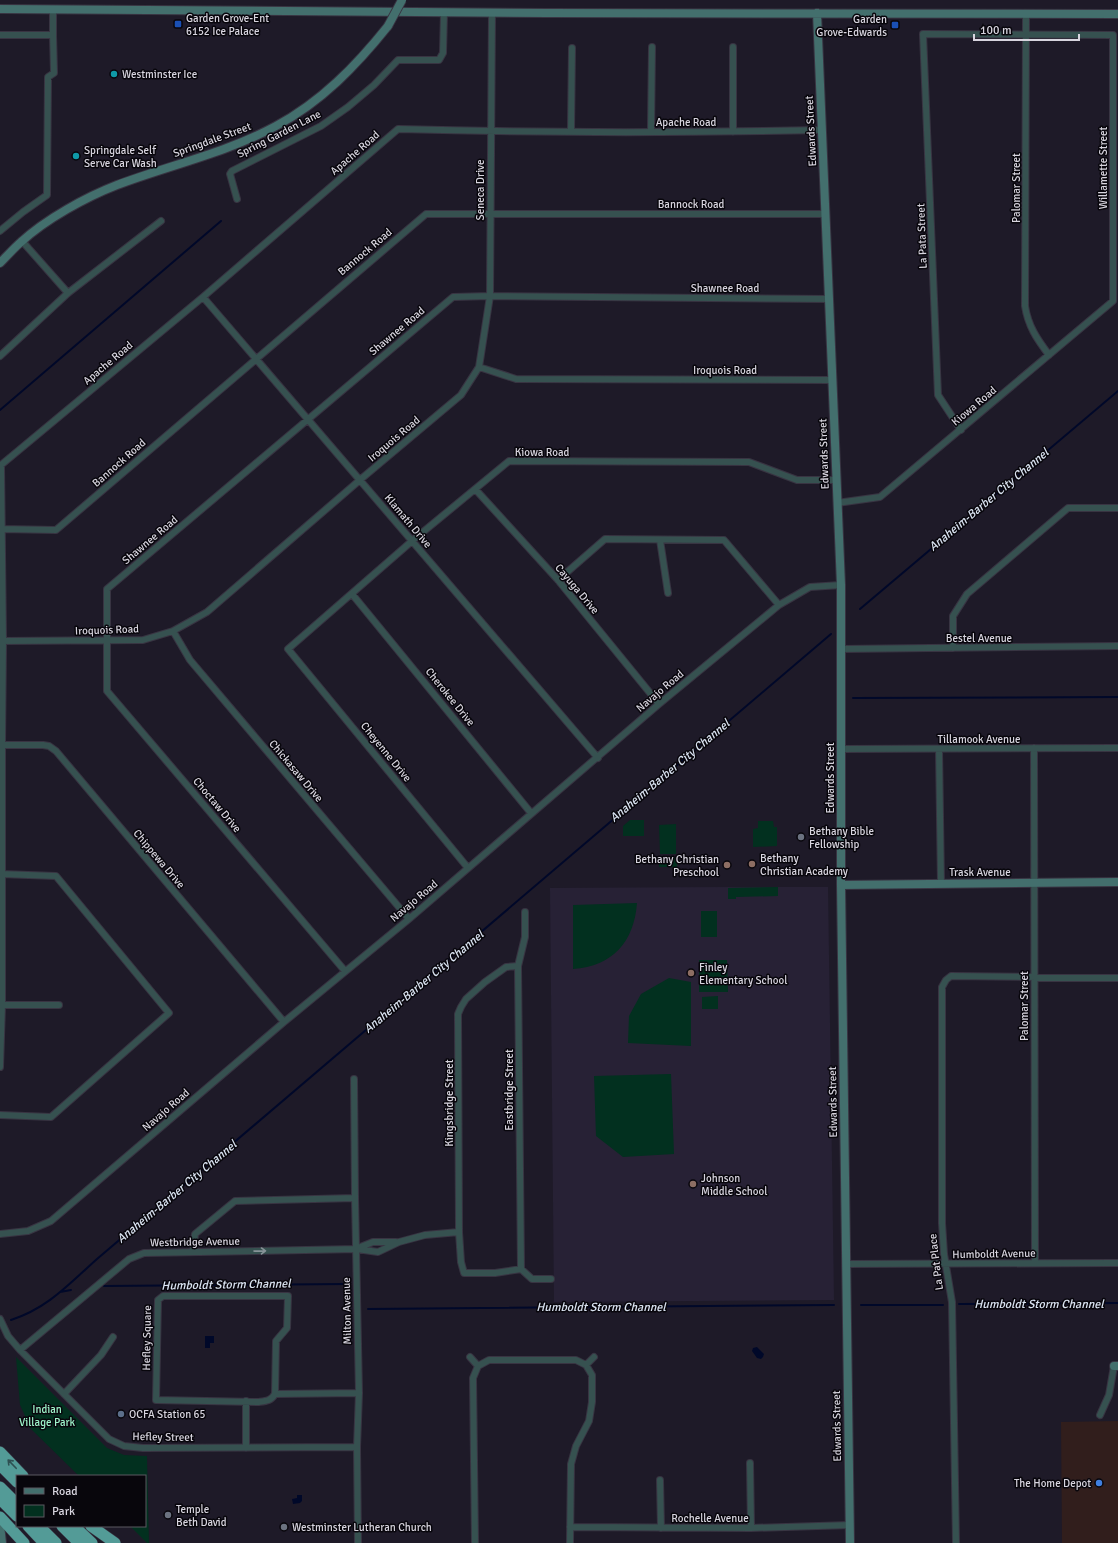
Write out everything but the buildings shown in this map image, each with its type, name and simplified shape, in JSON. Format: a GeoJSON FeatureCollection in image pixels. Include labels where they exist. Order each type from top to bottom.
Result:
{"type":"FeatureCollection","features":[{"type":"Feature","properties":{"kind":"highway"},"geometry":{"type":"LineString","coordinates":[[0,1452],[22,1475]]}},
{"type":"Feature","properties":{"kind":"highway"},"geometry":{"type":"LineString","coordinates":[[0,1465],[16,1481]]}},
{"type":"Feature","properties":{"kind":"highway"},"geometry":{"type":"LineString","coordinates":[[0,1487],[16,1503]]}},
{"type":"Feature","properties":{"kind":"highway"},"geometry":{"type":"LineString","coordinates":[[0,1499],[16,1515]]}},
{"type":"Feature","properties":{"kind":"highway"},"geometry":{"type":"LineString","coordinates":[[0,1517],[24,1543]]}},
{"type":"Feature","properties":{"kind":"highway"},"geometry":{"type":"LineString","coordinates":[[29,1527],[44,1543]]}},
{"type":"Feature","properties":{"kind":"highway"},"geometry":{"type":"LineString","coordinates":[[40,1527],[56,1543]]}},
{"type":"Feature","properties":{"kind":"highway"},"geometry":{"type":"LineString","coordinates":[[63,1527],[79,1543]]}},
{"type":"Feature","properties":{"kind":"highway"},"geometry":{"type":"LineString","coordinates":[[75,1527],[92,1543]]}},
{"type":"Feature","properties":{"kind":"highway"},"geometry":{"type":"LineString","coordinates":[[92,1527],[115,1543]]}},
{"type":"Feature","properties":{"kind":"street","name":"Springdale Street"},"geometry":{"type":"LineString","coordinates":[[0,263],[22,241],[46,223],[70,208],[116,186],[246,141],[276,126],[302,110],[327,92],[362,58],[388,26],[402,0]]}},
{"type":"Feature","properties":{"kind":"street"},"geometry":{"type":"LineString","coordinates":[[0,9],[1118,14]]}},
{"type":"Feature","properties":{"kind":"street"},"geometry":{"type":"LineString","coordinates":[[0,231],[47,195],[48,77],[54,73],[53,9]]}},
{"type":"Feature","properties":{"kind":"street","name":"Spring Garden Lane"},"geometry":{"type":"LineString","coordinates":[[237,198],[230,174],[232,171],[321,126],[348,107],[374,85],[398,60],[438,60],[443,53],[444,12]]}},
{"type":"Feature","properties":{"kind":"street","name":"Seneca Drive"},"geometry":{"type":"LineString","coordinates":[[479,367],[490,296],[492,12]]}},
{"type":"Feature","properties":{"kind":"street","name":"Edwards Street"},"geometry":{"type":"LineString","coordinates":[[817,13],[841,585],[841,885],[850,1543]]}},
{"type":"Feature","properties":{"kind":"street","name":"Palomar Street"},"geometry":{"type":"LineString","coordinates":[[1026,14],[1025,306],[1034,335],[1049,356]]}},
{"type":"Feature","properties":{"kind":"street","name":"La Pata Street"},"geometry":{"type":"LineString","coordinates":[[961,430],[938,396],[923,34],[1026,34]]}},
{"type":"Feature","properties":{"kind":"street","name":"Willamette Street"},"geometry":{"type":"LineString","coordinates":[[1026,34],[1113,35],[1113,301]]}},
{"type":"Feature","properties":{"kind":"street"},"geometry":{"type":"LineString","coordinates":[[0,35],[53,35]]}},
{"type":"Feature","properties":{"kind":"street"},"geometry":{"type":"LineString","coordinates":[[651,132],[652,47]]}},
{"type":"Feature","properties":{"kind":"street"},"geometry":{"type":"LineString","coordinates":[[733,47],[733,132]]}},
{"type":"Feature","properties":{"kind":"street"},"geometry":{"type":"LineString","coordinates":[[571,132],[572,48]]}},
{"type":"Feature","properties":{"kind":"street","name":"Apache Road"},"geometry":{"type":"LineString","coordinates":[[1,529],[1,465],[203,297],[398,129],[490,132],[733,132],[822,130]]}},
{"type":"Feature","properties":{"kind":"street","name":"Bannock Road"},"geometry":{"type":"LineString","coordinates":[[1,529],[56,530],[426,214],[825,214]]}},
{"type":"Feature","properties":{"kind":"street"},"geometry":{"type":"LineString","coordinates":[[0,356],[68,293],[161,221]]}},
{"type":"Feature","properties":{"kind":"street"},"geometry":{"type":"LineString","coordinates":[[22,241],[68,293]]}},
{"type":"Feature","properties":{"kind":"street","name":"Klamath Drive"},"geometry":{"type":"LineString","coordinates":[[203,297],[307,420],[361,479],[412,541],[598,758]]}},
{"type":"Feature","properties":{"kind":"street","name":"Shawnee Road"},"geometry":{"type":"LineString","coordinates":[[108,641],[108,589],[453,297],[829,299]]}},
{"type":"Feature","properties":{"kind":"street","name":"Kiowa Road"},"geometry":{"type":"LineString","coordinates":[[837,503],[880,497],[1113,301]]}},
{"type":"Feature","properties":{"kind":"street","name":"Iroquois Road"},"geometry":{"type":"LineString","coordinates":[[2,641],[143,640],[173,631],[207,612],[461,395],[479,367],[516,378],[832,380]]}},
{"type":"Feature","properties":{"kind":"street","name":"Kiowa Road"},"geometry":{"type":"LineString","coordinates":[[288,649],[412,541],[476,490],[509,461],[749,462],[797,480],[836,480]]}},
{"type":"Feature","properties":{"kind":"street","name":"Cayuga Drive"},"geometry":{"type":"LineString","coordinates":[[476,490],[558,580],[659,704]]}},
{"type":"Feature","properties":{"kind":"street"},"geometry":{"type":"LineString","coordinates":[[953,648],[953,616],[967,594],[1068,508],[1118,508]]}},
{"type":"Feature","properties":{"kind":"street"},"geometry":{"type":"LineString","coordinates":[[0,1067],[2,1005],[1,529]]}},
{"type":"Feature","properties":{"kind":"street"},"geometry":{"type":"LineString","coordinates":[[558,580],[605,539],[724,540],[779,604]]}},
{"type":"Feature","properties":{"kind":"street"},"geometry":{"type":"LineString","coordinates":[[660,540],[668,593]]}},
{"type":"Feature","properties":{"kind":"street","name":"Navajo Road"},"geometry":{"type":"LineString","coordinates":[[0,1234],[28,1231],[51,1221],[345,970],[409,919],[659,704],[779,604],[810,587],[841,585]]}},
{"type":"Feature","properties":{"kind":"street","name":"Cherokee Drive"},"geometry":{"type":"LineString","coordinates":[[352,594],[532,813]]}},
{"type":"Feature","properties":{"kind":"street","name":"Chickasaw Drive"},"geometry":{"type":"LineString","coordinates":[[173,631],[190,660],[409,919]]}},
{"type":"Feature","properties":{"kind":"street","name":"Choctaw Drive"},"geometry":{"type":"LineString","coordinates":[[108,641],[107,691],[345,970]]}},
{"type":"Feature","properties":{"kind":"street","name":"Bestel Avenue"},"geometry":{"type":"LineString","coordinates":[[841,649],[1118,646]]}},
{"type":"Feature","properties":{"kind":"street","name":"Cheyenne Drive"},"geometry":{"type":"LineString","coordinates":[[288,649],[468,868]]}},
{"type":"Feature","properties":{"kind":"street","name":"Chippewa Drive"},"geometry":{"type":"LineString","coordinates":[[2,745],[43,744],[56,751],[284,1022]]}},
{"type":"Feature","properties":{"kind":"street","name":"Palomar Street"},"geometry":{"type":"LineString","coordinates":[[1034,748],[1035,1263]]}},
{"type":"Feature","properties":{"kind":"street","name":"Tillamook Avenue"},"geometry":{"type":"LineString","coordinates":[[841,749],[1118,748]]}},
{"type":"Feature","properties":{"kind":"street"},"geometry":{"type":"LineString","coordinates":[[939,749],[941,884]]}},
{"type":"Feature","properties":{"kind":"street"},"geometry":{"type":"LineString","coordinates":[[0,1115],[51,1117],[170,1013],[56,876],[1,874]]}},
{"type":"Feature","properties":{"kind":"street","name":"Trask Avenue"},"geometry":{"type":"LineString","coordinates":[[841,885],[1118,882]]}},
{"type":"Feature","properties":{"kind":"street","name":"Eastbridge Street"},"geometry":{"type":"LineString","coordinates":[[521,1269],[518,966],[525,937],[525,912]]}},
{"type":"Feature","properties":{"kind":"street","name":"Kingsbridge Street"},"geometry":{"type":"LineString","coordinates":[[518,966],[506,967],[485,982],[466,998],[458,1014],[459,1232],[460,1262],[464,1273],[495,1273],[521,1269]]}},
{"type":"Feature","properties":{"kind":"street","name":"La Pat Place"},"geometry":{"type":"LineString","coordinates":[[956,1543],[952,1304],[945,1264],[942,1223],[942,988],[946,980],[951,976],[1034,977]]}},
{"type":"Feature","properties":{"kind":"street"},"geometry":{"type":"LineString","coordinates":[[1034,977],[1118,978]]}},
{"type":"Feature","properties":{"kind":"street"},"geometry":{"type":"LineString","coordinates":[[2,1005],[59,1005]]}},
{"type":"Feature","properties":{"kind":"street","name":"Milton Avenue"},"geometry":{"type":"LineString","coordinates":[[354,1079],[359,1393],[358,1543]]}},
{"type":"Feature","properties":{"kind":"street"},"geometry":{"type":"LineString","coordinates":[[193,1252],[195,1234],[235,1201],[355,1198]]}},
{"type":"Feature","properties":{"kind":"street","name":"Westbridge Avenue"},"geometry":{"type":"LineString","coordinates":[[20,1350],[129,1259],[144,1253],[357,1249],[378,1252],[399,1242],[425,1235],[459,1232]]}},
{"type":"Feature","properties":{"kind":"street","name":"Westbridge Avenue"},"geometry":{"type":"LineString","coordinates":[[357,1249],[373,1242],[399,1242]]}},
{"type":"Feature","properties":{"kind":"street","name":"Humboldt Avenue"},"geometry":{"type":"LineString","coordinates":[[846,1264],[1118,1263]]}},
{"type":"Feature","properties":{"kind":"street"},"geometry":{"type":"LineString","coordinates":[[521,1269],[532,1279],[551,1279]]}},
{"type":"Feature","properties":{"kind":"street","name":"Hefley Square"},"geometry":{"type":"LineString","coordinates":[[163,1296],[288,1296],[286,1328],[276,1341],[275,1394],[273,1398],[267,1401],[156,1400],[158,1300],[163,1296]]}},
{"type":"Feature","properties":{"kind":"street","name":"Hefley Street"},"geometry":{"type":"LineString","coordinates":[[0,1319],[8,1336],[20,1350],[109,1439],[124,1446],[143,1448],[358,1447]]}},
{"type":"Feature","properties":{"kind":"street"},"geometry":{"type":"LineString","coordinates":[[64,1394],[101,1355],[112,1337]]}},
{"type":"Feature","properties":{"kind":"street"},"geometry":{"type":"LineString","coordinates":[[470,1357],[478,1366]]}},
{"type":"Feature","properties":{"kind":"street"},"geometry":{"type":"LineString","coordinates":[[586,1365],[594,1357]]}},
{"type":"Feature","properties":{"kind":"street"},"geometry":{"type":"LineString","coordinates":[[475,1543],[473,1378],[478,1366],[490,1360],[576,1360],[586,1365],[592,1375],[592,1402],[589,1421],[572,1455],[570,1474],[570,1543]]}},
{"type":"Feature","properties":{"kind":"street"},"geometry":{"type":"LineString","coordinates":[[1100,1415],[1109,1395],[1116,1366]]}},
{"type":"Feature","properties":{"kind":"street","name":"Hefley Square"},"geometry":{"type":"LineString","coordinates":[[275,1394],[359,1393]]}},
{"type":"Feature","properties":{"kind":"street"},"geometry":{"type":"LineString","coordinates":[[246,1402],[246,1448]]}},
{"type":"Feature","properties":{"kind":"street"},"geometry":{"type":"LineString","coordinates":[[750,1463],[751,1528]]}},
{"type":"Feature","properties":{"kind":"street"},"geometry":{"type":"LineString","coordinates":[[660,1480],[661,1528]]}},
{"type":"Feature","properties":{"kind":"street"},"geometry":{"type":"LineString","coordinates":[[0,1524],[1,1543]]}},
{"type":"Feature","properties":{"kind":"street","name":"Rochelle Avenue"},"geometry":{"type":"LineString","coordinates":[[570,1527],[751,1528],[850,1526]]}},
{"type":"Feature","properties":{"kind":"shaded area"},"geometry":{"type":"Polygon","coordinates":[[[828,887],[834,1300],[554,1302],[550,888],[828,887]]]}},
{"type":"Feature","properties":{"kind":"shaded area"},"geometry":{"type":"Polygon","coordinates":[[[1118,1421],[1118,1543],[1062,1543],[1061,1422],[1118,1421]]]}},
{"type":"Feature","properties":{"kind":"green space"},"geometry":{"type":"Polygon","coordinates":[[[630,820],[644,820],[644,836],[623,836],[623,826],[630,820]]]}},
{"type":"Feature","properties":{"kind":"green space"},"geometry":{"type":"Polygon","coordinates":[[[758,821],[773,821],[774,827],[777,827],[777,846],[753,847],[753,829],[758,828],[758,821]]]}},
{"type":"Feature","properties":{"kind":"green space"},"geometry":{"type":"Polygon","coordinates":[[[676,824],[676,854],[660,854],[659,825],[676,824]]]}},
{"type":"Feature","properties":{"kind":"green space"},"geometry":{"type":"Polygon","coordinates":[[[659,857],[677,857],[677,867],[659,867],[659,857]]]}},
{"type":"Feature","properties":{"kind":"green space"},"geometry":{"type":"Polygon","coordinates":[[[778,887],[778,896],[736,897],[736,899],[728,899],[728,888],[778,887]]]}},
{"type":"Feature","properties":{"kind":"green space"},"geometry":{"type":"Polygon","coordinates":[[[637,903],[631,929],[619,950],[599,963],[573,969],[573,905],[637,903]]]}},
{"type":"Feature","properties":{"kind":"green space"},"geometry":{"type":"Polygon","coordinates":[[[701,911],[717,911],[717,937],[701,937],[701,911]]]}},
{"type":"Feature","properties":{"kind":"green space"},"geometry":{"type":"Polygon","coordinates":[[[699,960],[727,960],[728,992],[699,992],[699,960]]]}},
{"type":"Feature","properties":{"kind":"green space"},"geometry":{"type":"Polygon","coordinates":[[[669,978],[691,982],[691,1046],[628,1043],[629,1016],[641,994],[669,978]]]}},
{"type":"Feature","properties":{"kind":"green space"},"geometry":{"type":"Polygon","coordinates":[[[718,996],[718,1009],[702,1009],[702,997],[718,996]]]}},
{"type":"Feature","properties":{"kind":"green space"},"geometry":{"type":"Polygon","coordinates":[[[671,1074],[674,1154],[623,1157],[596,1136],[594,1076],[671,1074]]]}},
{"type":"Feature","properties":{"kind":"green space","name":"Indian Village Park"},"geometry":{"type":"Polygon","coordinates":[[[16,1357],[107,1448],[124,1455],[147,1456],[149,1543],[147,1543],[131,1527],[146,1527],[146,1475],[78,1475],[31,1429],[20,1405],[16,1357]]]}},
{"type":"Feature","properties":{"kind":"water"},"geometry":{"type":"Polygon","coordinates":[[[205,1336],[214,1336],[214,1343],[210,1343],[210,1348],[205,1348],[205,1336]]]}},
{"type":"Feature","properties":{"kind":"water"},"geometry":{"type":"Polygon","coordinates":[[[757,1347],[764,1354],[761,1359],[757,1358],[752,1351],[753,1348],[757,1347]]]}},
{"type":"Feature","properties":{"kind":"water"},"geometry":{"type":"Polygon","coordinates":[[[297,1495],[302,1495],[302,1501],[300,1503],[293,1504],[292,1499],[297,1498],[297,1495]]]}},
{"type":"Feature","properties":{"kind":"waterway"},"geometry":{"type":"LineString","coordinates":[[0,410],[221,221]]}},
{"type":"Feature","properties":{"kind":"waterway","name":"Anaheim-Barber City Channel"},"geometry":{"type":"LineString","coordinates":[[860,609],[1118,391]]}},
{"type":"Feature","properties":{"kind":"waterway","name":"Anaheim-Barber City Channel"},"geometry":{"type":"LineString","coordinates":[[11,1320],[36,1309],[67,1286],[831,634]]}},
{"type":"Feature","properties":{"kind":"waterway"},"geometry":{"type":"LineString","coordinates":[[853,698],[1118,697]]}},
{"type":"Feature","properties":{"kind":"waterway","name":"Humboldt Storm Channel"},"geometry":{"type":"LineString","coordinates":[[104,1286],[347,1284]]}},
{"type":"Feature","properties":{"kind":"waterway","name":"Anaheim-Barber City Channel"},"geometry":{"type":"LineString","coordinates":[[60,1292],[71,1290]]}},
{"type":"Feature","properties":{"kind":"waterway","name":"Humboldt Storm Channel"},"geometry":{"type":"LineString","coordinates":[[959,1304],[1118,1303]]}},
{"type":"Feature","properties":{"kind":"waterway","name":"Humboldt Storm Channel"},"geometry":{"type":"LineString","coordinates":[[368,1309],[834,1305]]}},
{"type":"Feature","properties":{"kind":"waterway"},"geometry":{"type":"LineString","coordinates":[[861,1305],[943,1305]]}},
{"type":"Feature","properties":{"kind":"place","name":"Garden Grove-Ent 6152 Ice Palace"},"geometry":{"type":"Point","coordinates":[178,24]}},
{"type":"Feature","properties":{"kind":"place","name":"Garden Grove-Edwards"},"geometry":{"type":"Point","coordinates":[895,25]}},
{"type":"Feature","properties":{"kind":"place","name":"Westminster Ice"},"geometry":{"type":"Point","coordinates":[114,74]}},
{"type":"Feature","properties":{"kind":"place","name":"Springdale Self Serve Car Wash"},"geometry":{"type":"Point","coordinates":[76,156]}},
{"type":"Feature","properties":{"kind":"place","name":"Bethany Bible Fellowship"},"geometry":{"type":"Point","coordinates":[801,837]}},
{"type":"Feature","properties":{"kind":"place","name":"Bethany Christian Academy"},"geometry":{"type":"Point","coordinates":[752,864]}},
{"type":"Feature","properties":{"kind":"place","name":"Bethany Christian Preschool"},"geometry":{"type":"Point","coordinates":[727,865]}},
{"type":"Feature","properties":{"kind":"place","name":"Finley Elementary School"},"geometry":{"type":"Point","coordinates":[691,973]}},
{"type":"Feature","properties":{"kind":"place","name":"Johnson Middle School"},"geometry":{"type":"Point","coordinates":[693,1184]}},
{"type":"Feature","properties":{"kind":"place","name":"OCFA Station 65"},"geometry":{"type":"Point","coordinates":[121,1414]}},
{"type":"Feature","properties":{"kind":"place","name":"The Home Depot"},"geometry":{"type":"Point","coordinates":[1099,1483]}},
{"type":"Feature","properties":{"kind":"place","name":"Temple Beth David"},"geometry":{"type":"Point","coordinates":[168,1515]}},
{"type":"Feature","properties":{"kind":"place","name":"Westminster Lutheran Church"},"geometry":{"type":"Point","coordinates":[284,1527]}}]}
